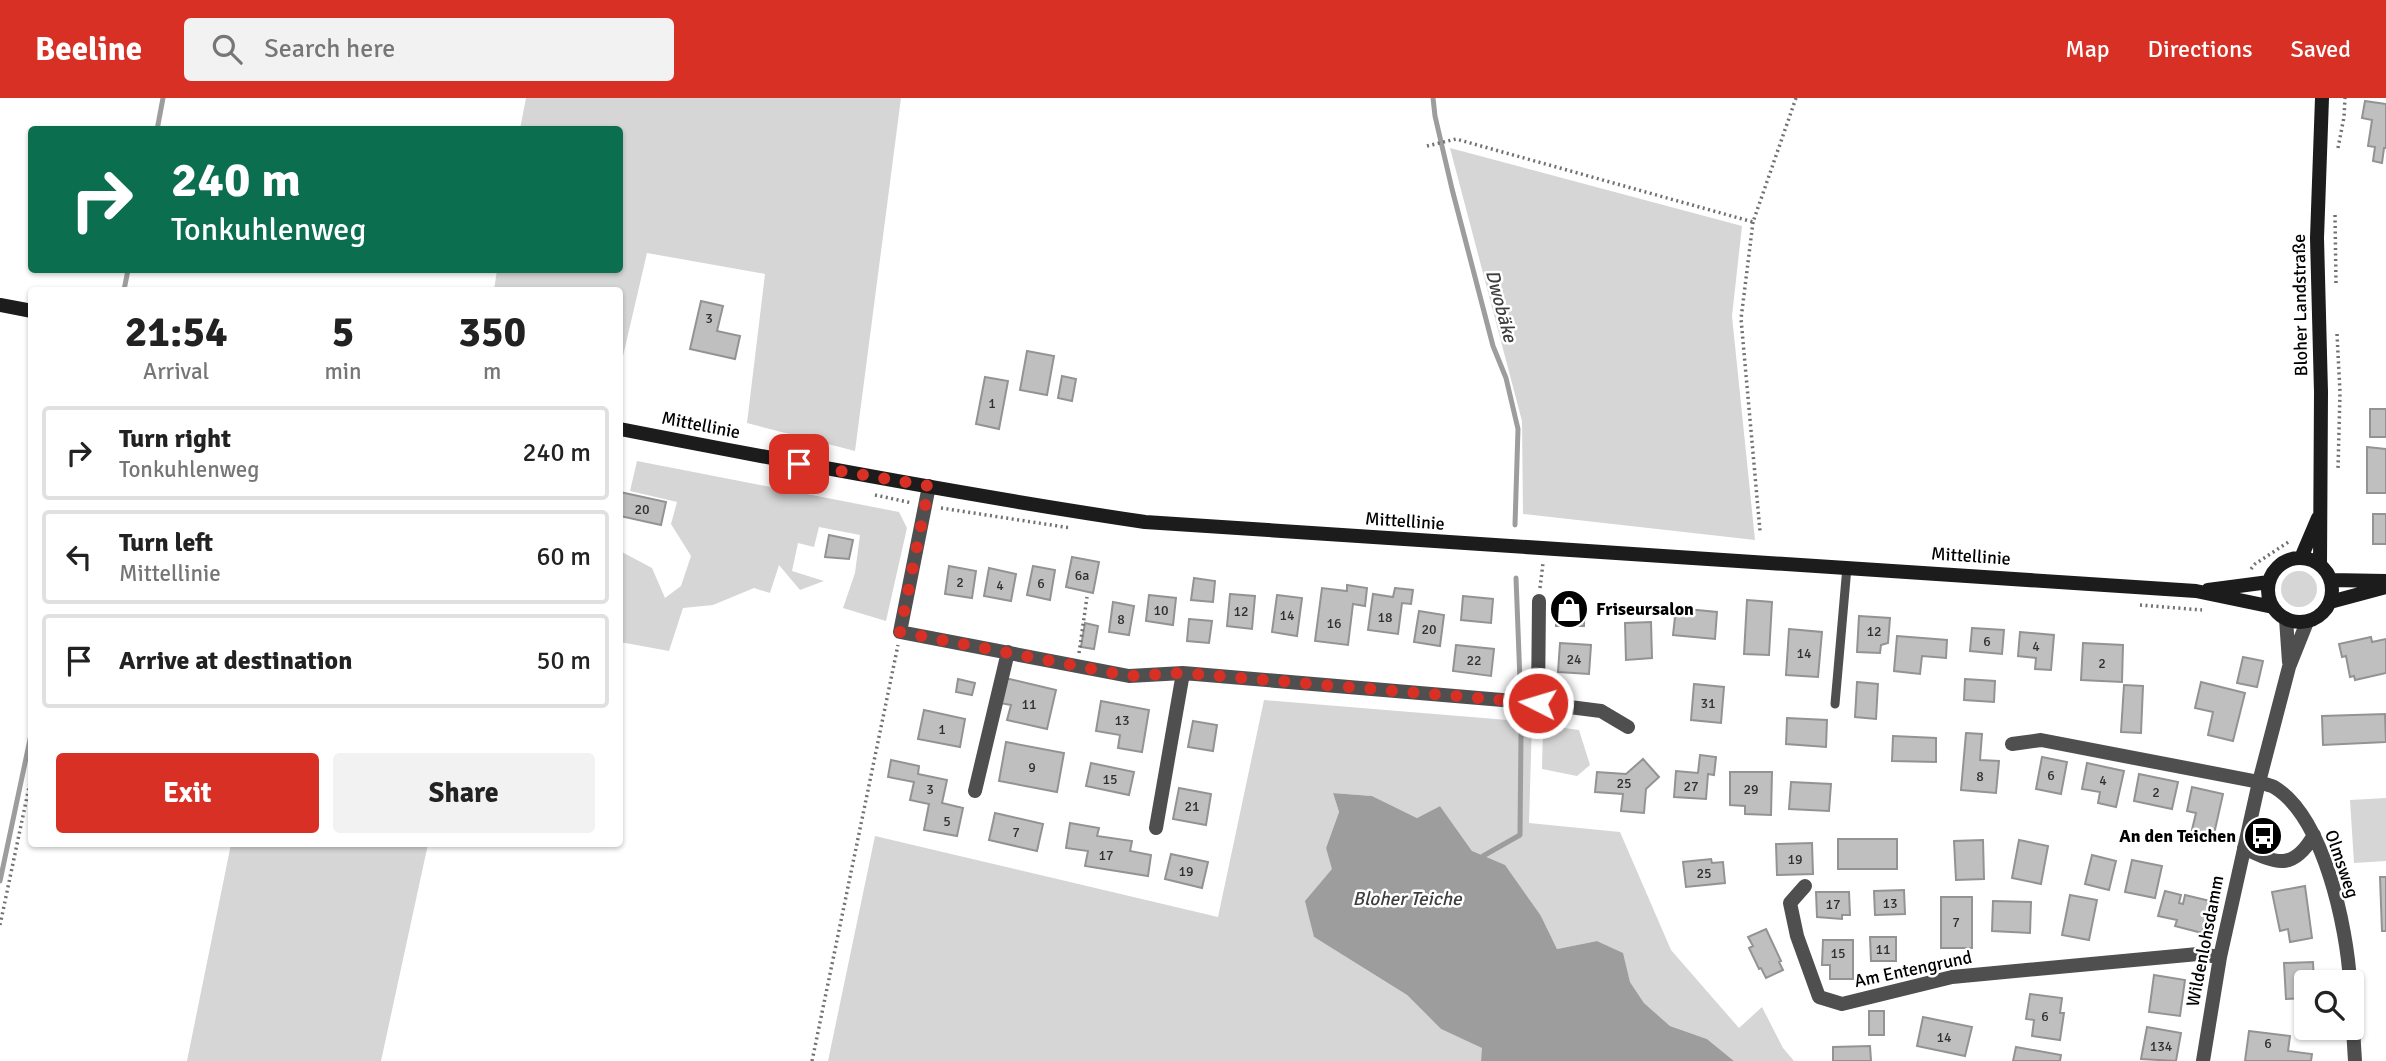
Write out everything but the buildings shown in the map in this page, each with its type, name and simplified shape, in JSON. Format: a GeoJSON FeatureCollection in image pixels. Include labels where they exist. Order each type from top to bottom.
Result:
{"type":"FeatureCollection","features":[{"type":"Feature","properties":{"kind":"street","name":"Bloher Landstraße"},"geometry":{"type":"LineString","coordinates":[[2320,565],[2322,511],[2318,238],[2322,98]]}},
{"type":"Feature","properties":{"kind":"street"},"geometry":{"type":"LineString","coordinates":[[0,305],[28,310]]}},
{"type":"Feature","properties":{"kind":"street","name":"Mittellinie"},"geometry":{"type":"LineString","coordinates":[[623,430],[929,486],[1145,522],[2196,591],[2273,607]]}},
{"type":"Feature","properties":{"kind":"street"},"geometry":{"type":"LineString","coordinates":[[929,486],[900,632],[1129,676],[1183,673],[1538,703],[1601,711],[1628,727]]}},
{"type":"Feature","properties":{"kind":"street","name":"Bloher Landstraße"},"geometry":{"type":"LineString","coordinates":[[2301,558],[2322,511]]}},
{"type":"Feature","properties":{"kind":"street"},"geometry":{"type":"LineString","coordinates":[[2301,558],[2320,565],[2331,580],[2330,602],[2317,618],[2307,622],[2286,619],[2273,607],[2268,590],[2269,582],[2281,565],[2301,558]]}},
{"type":"Feature","properties":{"kind":"street"},"geometry":{"type":"LineString","coordinates":[[2331,580],[2386,581]]}},
{"type":"Feature","properties":{"kind":"street","name":"Mittellinie"},"geometry":{"type":"LineString","coordinates":[[2196,591],[2269,582]]}},
{"type":"Feature","properties":{"kind":"street"},"geometry":{"type":"LineString","coordinates":[[2330,602],[2386,587]]}},
{"type":"Feature","properties":{"kind":"street"},"geometry":{"type":"LineString","coordinates":[[1538,703],[1539,601]]}},
{"type":"Feature","properties":{"kind":"street","name":"Wildenlohsdamm"},"geometry":{"type":"LineString","coordinates":[[2286,619],[2289,667]]}},
{"type":"Feature","properties":{"kind":"street","name":"Wildenlohsdamm"},"geometry":{"type":"LineString","coordinates":[[2203,1061],[2220,957],[2259,782],[2289,667],[2307,622]]}},
{"type":"Feature","properties":{"kind":"street"},"geometry":{"type":"LineString","coordinates":[[975,791],[1008,652]]}},
{"type":"Feature","properties":{"kind":"street"},"geometry":{"type":"LineString","coordinates":[[1156,828],[1183,673]]}},
{"type":"Feature","properties":{"kind":"street"},"geometry":{"type":"LineString","coordinates":[[2012,744],[2041,740],[2259,782]]}},
{"type":"Feature","properties":{"kind":"street","name":"Olmsweg"},"geometry":{"type":"LineString","coordinates":[[2259,782],[2274,787],[2290,801],[2314,835],[2336,895],[2349,970]]}},
{"type":"Feature","properties":{"kind":"street"},"geometry":{"type":"LineString","coordinates":[[2244,848],[2267,859],[2281,862],[2294,860],[2314,835]]}},
{"type":"Feature","properties":{"kind":"street","name":"Am Entengrund"},"geometry":{"type":"LineString","coordinates":[[1805,886],[1790,904],[1797,936],[1819,997],[1842,1004],[1951,977],[2199,954],[2220,957]]}},
{"type":"Feature","properties":{"kind":"street"},"geometry":{"type":"LineString","coordinates":[[2354,1040],[2355,1061]]}},
{"type":"Feature","properties":{"kind":"lane"},"geometry":{"type":"LineString","coordinates":[[1835,704],[1847,567]]}},
{"type":"Feature","properties":{"kind":"path"},"geometry":{"type":"LineString","coordinates":[[1760,531],[1741,319],[1753,222],[1796,98]]}},
{"type":"Feature","properties":{"kind":"path"},"geometry":{"type":"LineString","coordinates":[[2337,154],[2345,98]]}},
{"type":"Feature","properties":{"kind":"path"},"geometry":{"type":"LineString","coordinates":[[1427,146],[1456,139],[1753,222]]}},
{"type":"Feature","properties":{"kind":"path"},"geometry":{"type":"LineString","coordinates":[[2335,211],[2336,288]]}},
{"type":"Feature","properties":{"kind":"path"},"geometry":{"type":"LineString","coordinates":[[2337,327],[2340,392],[2338,471]]}},
{"type":"Feature","properties":{"kind":"path"},"geometry":{"type":"LineString","coordinates":[[2245,586],[2245,579],[2255,564],[2292,540],[2308,541]]}},
{"type":"Feature","properties":{"kind":"path"},"geometry":{"type":"LineString","coordinates":[[1539,601],[1543,563]]}},
{"type":"Feature","properties":{"kind":"path"},"geometry":{"type":"LineString","coordinates":[[1077,665],[1087,597]]}},
{"type":"Feature","properties":{"kind":"path"},"geometry":{"type":"LineString","coordinates":[[812,1061],[900,632]]}},
{"type":"Feature","properties":{"kind":"path"},"geometry":{"type":"LineString","coordinates":[[0,925],[28,793]]}},
{"type":"Feature","properties":{"kind":"shaded area"},"geometry":{"type":"Polygon","coordinates":[[[526,98],[901,98],[855,451],[747,423],[765,274],[647,253],[623,356],[623,287],[494,287],[497,273],[623,273],[623,126],[521,126],[526,98]]]}},
{"type":"Feature","properties":{"kind":"shaded area"},"geometry":{"type":"Polygon","coordinates":[[[1450,148],[1742,226],[1732,316],[1755,540],[1523,514],[1522,421],[1450,148]]]}},
{"type":"Feature","properties":{"kind":"shaded area"},"geometry":{"type":"Polygon","coordinates":[[[637,461],[899,512],[907,528],[886,621],[843,608],[855,573],[860,535],[819,527],[814,547],[798,543],[792,571],[824,581],[800,590],[779,565],[770,593],[754,588],[713,605],[683,608],[669,651],[623,643],[623,553],[652,568],[665,598],[681,586],[691,556],[671,524],[677,502],[630,491],[637,461]]]}},
{"type":"Feature","properties":{"kind":"shaded area"},"geometry":{"type":"Polygon","coordinates":[[[2299,571],[2312,576],[2317,589],[2312,602],[2299,607],[2286,602],[2281,589],[2286,576],[2299,571]]]}},
{"type":"Feature","properties":{"kind":"shaded area"},"geometry":{"type":"Polygon","coordinates":[[[1264,700],[1532,722],[1529,823],[1620,832],[1671,950],[1739,1028],[1762,1007],[1783,1048],[1794,1061],[1734,1061],[1707,1039],[1670,1026],[1644,1003],[1630,982],[1622,953],[1597,941],[1557,949],[1541,916],[1472,851],[1440,806],[1417,818],[1372,796],[1333,793],[1339,812],[1326,848],[1333,869],[1314,937],[1407,995],[1441,1029],[1483,1048],[1481,1061],[828,1061],[875,836],[1218,917],[1264,700]]]}},
{"type":"Feature","properties":{"kind":"shaded area"},"geometry":{"type":"Polygon","coordinates":[[[1543,725],[1579,730],[1590,765],[1577,776],[1542,769],[1543,725]]]}},
{"type":"Feature","properties":{"kind":"shaded area"},"geometry":{"type":"Polygon","coordinates":[[[2386,798],[2386,861],[2354,863],[2350,800],[2386,798]]]}},
{"type":"Feature","properties":{"kind":"shaded area"},"geometry":{"type":"Polygon","coordinates":[[[230,847],[427,847],[381,1061],[187,1061],[230,847]]]}},
{"type":"Feature","properties":{"kind":"water","name":"Bloher Teiche"},"geometry":{"type":"Polygon","coordinates":[[[1333,793],[1372,796],[1417,818],[1440,806],[1472,851],[1505,865],[1541,916],[1557,949],[1597,941],[1623,953],[1630,982],[1644,1003],[1670,1026],[1707,1039],[1734,1061],[1481,1061],[1482,1048],[1441,1029],[1407,995],[1314,937],[1305,901],[1332,869],[1326,848],[1339,812],[1333,793]]]}},
{"type":"Feature","properties":{"kind":"waterway"},"geometry":{"type":"LineString","coordinates":[[158,126],[163,98]]}},
{"type":"Feature","properties":{"kind":"waterway","name":"Dwobäke"},"geometry":{"type":"LineString","coordinates":[[1433,98],[1452,189],[1518,429],[1515,525]]}},
{"type":"Feature","properties":{"kind":"waterway"},"geometry":{"type":"LineString","coordinates":[[125,287],[127,273]]}},
{"type":"Feature","properties":{"kind":"waterway","name":"Dwobäke"},"geometry":{"type":"LineString","coordinates":[[1516,578],[1520,681]]}},
{"type":"Feature","properties":{"kind":"waterway","name":"Dwobäke"},"geometry":{"type":"LineString","coordinates":[[1483,856],[1520,835],[1521,734]]}},
{"type":"Feature","properties":{"kind":"waterway"},"geometry":{"type":"LineString","coordinates":[[0,881],[28,749]]}},
{"type":"Feature","properties":{"kind":"place","name":"Friseursalon"},"geometry":{"type":"Point","coordinates":[1569,609]}},
{"type":"Feature","properties":{"kind":"place","name":"An den Teichen"},"geometry":{"type":"Point","coordinates":[2263,836]}},
{"type":"Feature","properties":{"kind":"route"},"geometry":{"type":"LineString","coordinates":[[799,464],[929,486],[900,632],[1129,676],[1183,673],[1538,703]]}}]}
